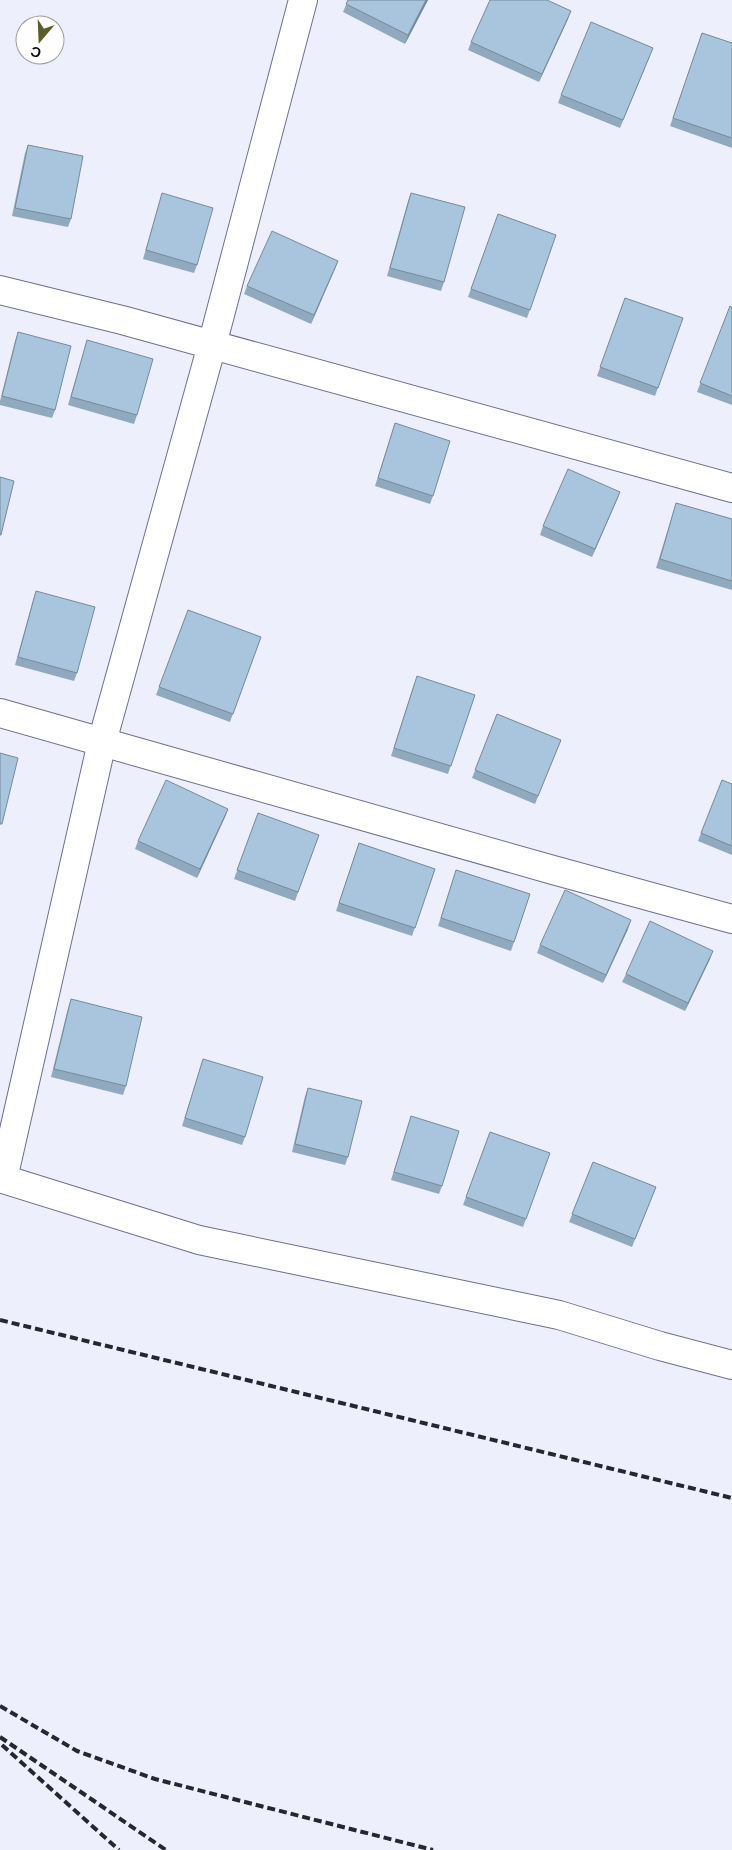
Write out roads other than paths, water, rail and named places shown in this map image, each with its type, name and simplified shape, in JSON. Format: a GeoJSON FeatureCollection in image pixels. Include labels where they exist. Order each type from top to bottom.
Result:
{"type":"FeatureCollection","features":[{"type":"Feature","properties":{"kind":"street"},"geometry":{"type":"LineString","coordinates":[[303,0],[212,345],[102,742],[1,1179],[199,1240],[559,1315],[660,1346],[732,1365]]}},
{"type":"Feature","properties":{"kind":"street"},"geometry":{"type":"LineString","coordinates":[[0,290],[122,320],[732,488]]}},
{"type":"Feature","properties":{"kind":"street"},"geometry":{"type":"LineString","coordinates":[[0,713],[732,919]]}},
{"type":"Feature","properties":{"kind":"railway"},"geometry":{"type":"LineString","coordinates":[[0,1320],[732,1498]]}},
{"type":"Feature","properties":{"kind":"railway"},"geometry":{"type":"LineString","coordinates":[[0,1706],[77,1751],[155,1779],[433,1850]]}},
{"type":"Feature","properties":{"kind":"railway"},"geometry":{"type":"LineString","coordinates":[[0,1737],[166,1850]]}},
{"type":"Feature","properties":{"kind":"railway"},"geometry":{"type":"LineString","coordinates":[[2,1745],[119,1850]]}}]}
